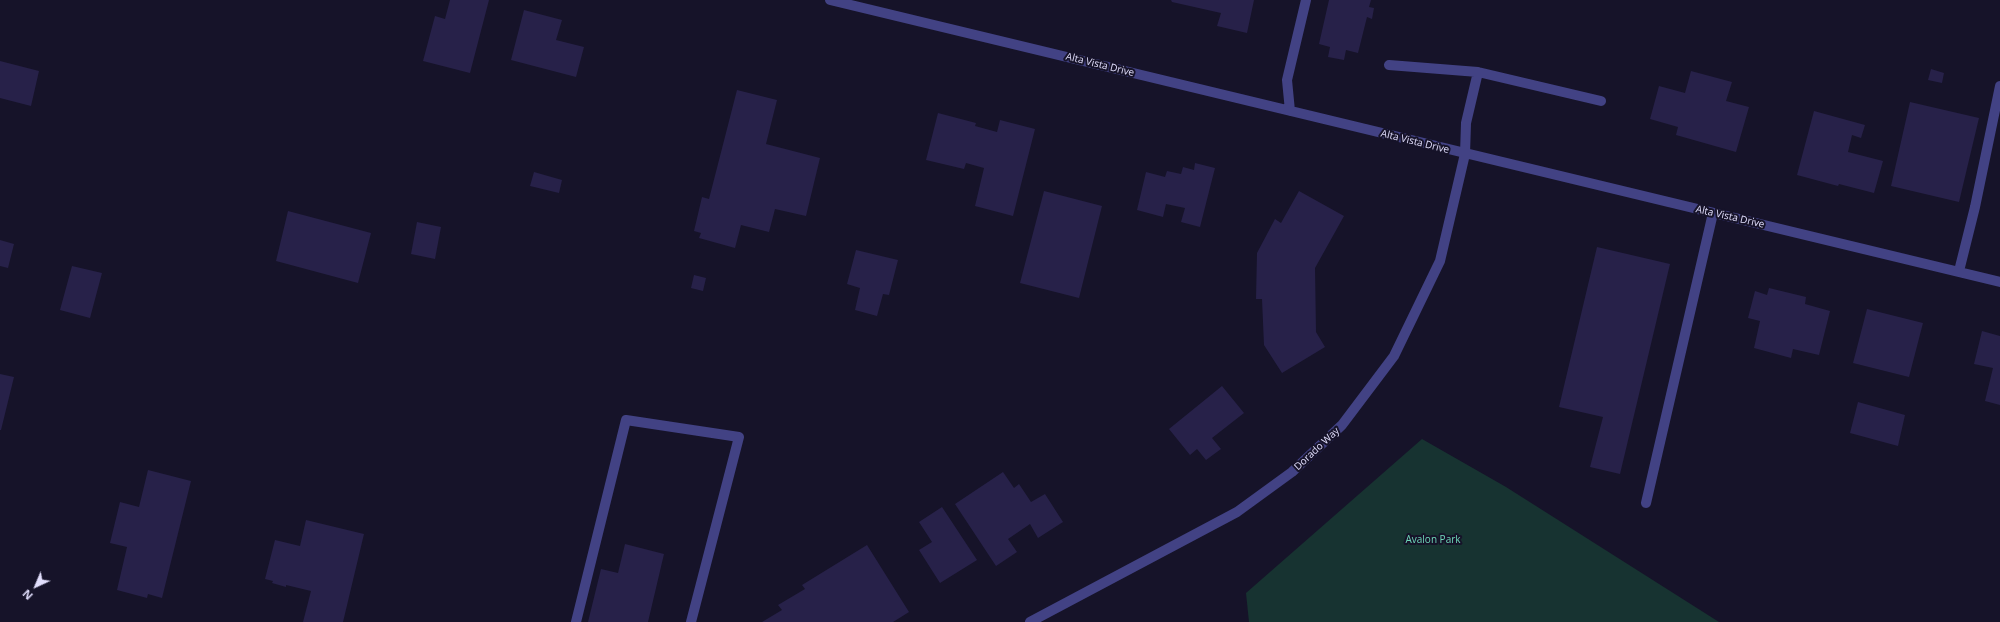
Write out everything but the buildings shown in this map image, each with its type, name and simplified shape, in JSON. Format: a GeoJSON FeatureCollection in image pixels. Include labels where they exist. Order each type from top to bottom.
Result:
{"type":"FeatureCollection","features":[{"type":"Feature","properties":{"kind":"street","name":"Alta Vista Drive"},"geometry":{"type":"LineString","coordinates":[[830,0],[2000,282]]}},
{"type":"Feature","properties":{"kind":"street"},"geometry":{"type":"LineString","coordinates":[[1290,111],[1287,80],[1306,0]]}},
{"type":"Feature","properties":{"kind":"street"},"geometry":{"type":"LineString","coordinates":[[1389,65],[1478,72],[1601,101]]}},
{"type":"Feature","properties":{"kind":"street","name":"Dorado Way"},"geometry":{"type":"LineString","coordinates":[[1030,622],[1237,512],[1292,472],[1342,425],[1394,356],[1440,261],[1465,154],[1466,123],[1478,72]]}},
{"type":"Feature","properties":{"kind":"street"},"geometry":{"type":"LineString","coordinates":[[1959,272],[1975,207],[2000,86]]}},
{"type":"Feature","properties":{"kind":"street"},"geometry":{"type":"LineString","coordinates":[[1646,503],[1713,213]]}},
{"type":"Feature","properties":{"kind":"street"},"geometry":{"type":"LineString","coordinates":[[576,622],[626,420],[739,437],[690,622]]}},
{"type":"Feature","properties":{"kind":"green space","name":"Avalon Park"},"geometry":{"type":"Polygon","coordinates":[[[1422,439],[1506,487],[1719,622],[1249,622],[1246,593],[1422,439]]]}}]}
